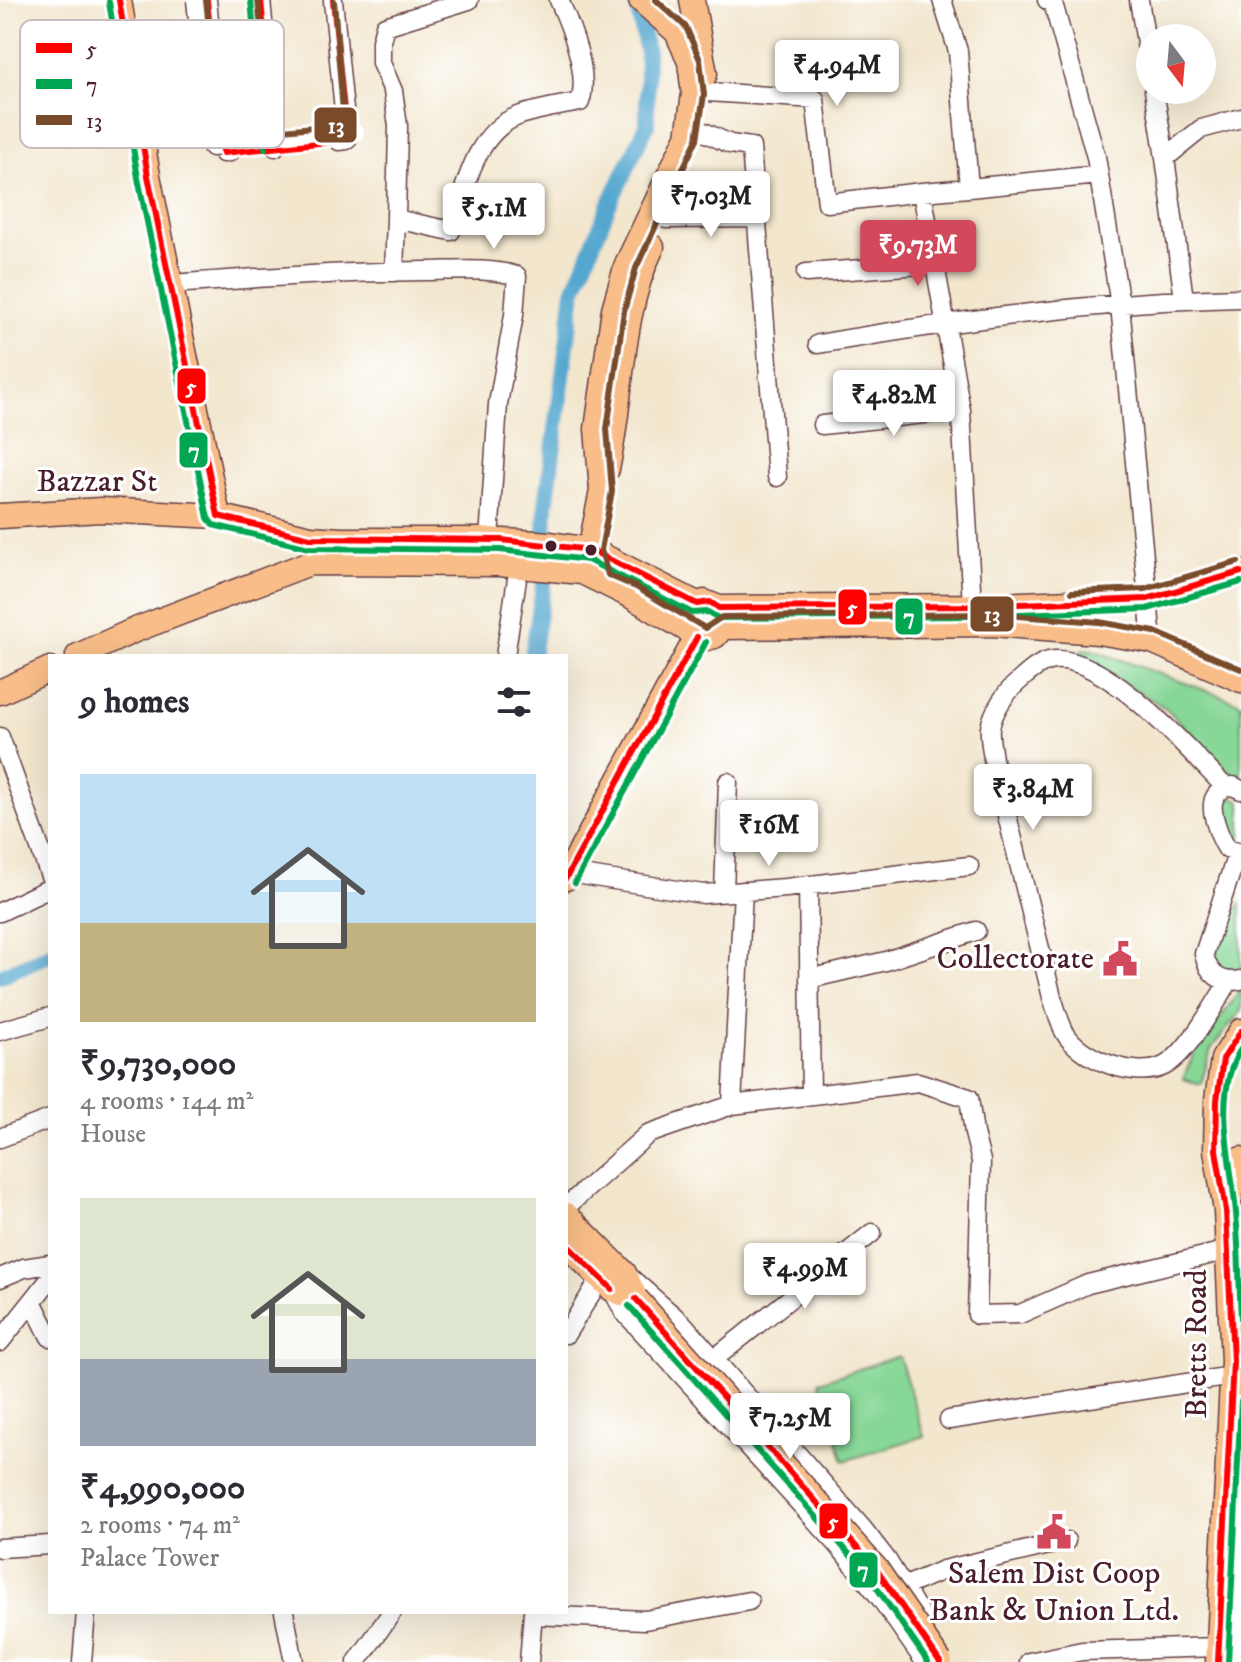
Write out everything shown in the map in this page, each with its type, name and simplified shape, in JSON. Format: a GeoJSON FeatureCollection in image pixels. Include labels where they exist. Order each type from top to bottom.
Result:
{"type":"FeatureCollection","features":[{"type":"Feature","properties":{"kind":"main road"},"geometry":{"type":"LineString","coordinates":[[119,0],[122,20]]}},
{"type":"Feature","properties":{"kind":"main road"},"geometry":{"type":"LineString","coordinates":[[591,568],[602,491],[606,429],[605,356],[627,264],[688,136],[694,94],[690,62],[677,32],[641,0]]}},
{"type":"Feature","properties":{"kind":"main road"},"geometry":{"type":"LineString","coordinates":[[606,429],[644,264],[704,132],[708,92],[692,0]]}},
{"type":"Feature","properties":{"kind":"main road"},"geometry":{"type":"LineString","coordinates":[[143,148],[218,516]]}},
{"type":"Feature","properties":{"kind":"main road","name":"Bazzar St"},"geometry":{"type":"LineString","coordinates":[[0,516],[101,510],[218,516],[310,538],[502,552]]}},
{"type":"Feature","properties":{"kind":"main road"},"geometry":{"type":"LineString","coordinates":[[310,538],[310,563]]}},
{"type":"Feature","properties":{"kind":"main road"},"geometry":{"type":"LineString","coordinates":[[82,654],[135,630],[310,563],[502,552],[591,568],[713,613],[1147,599],[1241,572]]}},
{"type":"Feature","properties":{"kind":"main road"},"geometry":{"type":"LineString","coordinates":[[591,568],[631,596],[693,633],[709,639],[715,636],[713,613]]}},
{"type":"Feature","properties":{"kind":"main road"},"geometry":{"type":"LineString","coordinates":[[568,874],[693,633],[687,617],[692,607],[713,613],[992,624],[1098,632],[1152,641],[1241,680]]}},
{"type":"Feature","properties":{"kind":"main road"},"geometry":{"type":"LineString","coordinates":[[0,692],[48,670]]}},
{"type":"Feature","properties":{"kind":"main road","name":"Bretts Road"},"geometry":{"type":"LineString","coordinates":[[1219,1654],[1235,1366],[1226,1211],[1216,1150],[1217,1100],[1223,1059],[1241,1031]]}},
{"type":"Feature","properties":{"kind":"main road"},"geometry":{"type":"LineString","coordinates":[[1226,1211],[1241,1159]]}},
{"type":"Feature","properties":{"kind":"main road"},"geometry":{"type":"LineString","coordinates":[[568,1218],[612,1275],[876,1569],[940,1662]]}},
{"type":"Feature","properties":{"kind":"main road"},"geometry":{"type":"LineString","coordinates":[[568,1245],[612,1275]]}},
{"type":"Feature","properties":{"kind":"street"},"geometry":{"type":"LineString","coordinates":[[196,0],[198,20]]}},
{"type":"Feature","properties":{"kind":"street"},"geometry":{"type":"LineString","coordinates":[[207,0],[209,20]]}},
{"type":"Feature","properties":{"kind":"street"},"geometry":{"type":"LineString","coordinates":[[248,0],[251,20]]}},
{"type":"Feature","properties":{"kind":"street"},"geometry":{"type":"LineString","coordinates":[[261,0],[262,20]]}},
{"type":"Feature","properties":{"kind":"street"},"geometry":{"type":"LineString","coordinates":[[284,143],[347,140],[333,0]]}},
{"type":"Feature","properties":{"kind":"street"},"geometry":{"type":"LineString","coordinates":[[284,142],[355,133],[344,0]]}},
{"type":"Feature","properties":{"kind":"street"},"geometry":{"type":"LineString","coordinates":[[394,272],[398,126],[393,91],[381,63],[385,26],[469,0]]}},
{"type":"Feature","properties":{"kind":"street"},"geometry":{"type":"LineString","coordinates":[[396,219],[451,231],[474,162],[490,135],[516,116],[580,102],[584,90],[574,35],[559,0]]}},
{"type":"Feature","properties":{"kind":"street"},"geometry":{"type":"LineString","coordinates":[[1047,0],[1053,3],[1099,175],[1120,305],[1152,641]]}},
{"type":"Feature","properties":{"kind":"street"},"geometry":{"type":"LineString","coordinates":[[1139,0],[1143,24]]}},
{"type":"Feature","properties":{"kind":"street"},"geometry":{"type":"LineString","coordinates":[[949,1],[958,51],[969,188]]}},
{"type":"Feature","properties":{"kind":"street"},"geometry":{"type":"LineString","coordinates":[[708,92],[815,99],[827,203],[1099,175]]}},
{"type":"Feature","properties":{"kind":"street"},"geometry":{"type":"LineString","coordinates":[[1156,104],[1184,299]]}},
{"type":"Feature","properties":{"kind":"street"},"geometry":{"type":"LineString","coordinates":[[1165,158],[1201,129],[1241,118]]}},
{"type":"Feature","properties":{"kind":"street"},"geometry":{"type":"LineString","coordinates":[[704,132],[730,144],[751,147],[777,477]]}},
{"type":"Feature","properties":{"kind":"street"},"geometry":{"type":"LineString","coordinates":[[222,148],[223,153],[249,148]]}},
{"type":"Feature","properties":{"kind":"street"},"geometry":{"type":"LineString","coordinates":[[922,192],[961,410],[972,606]]}},
{"type":"Feature","properties":{"kind":"street"},"geometry":{"type":"LineString","coordinates":[[666,219],[756,218]]}},
{"type":"Feature","properties":{"kind":"street"},"geometry":{"type":"LineString","coordinates":[[806,273],[935,264]]}},
{"type":"Feature","properties":{"kind":"street"},"geometry":{"type":"LineString","coordinates":[[172,284],[348,272],[475,271],[517,276],[514,315],[498,404],[505,654]]}},
{"type":"Feature","properties":{"kind":"street"},"geometry":{"type":"LineString","coordinates":[[818,344],[945,322],[1184,299],[1241,298]]}},
{"type":"Feature","properties":{"kind":"street"},"geometry":{"type":"LineString","coordinates":[[822,425],[961,410]]}},
{"type":"Feature","properties":{"kind":"street"},"geometry":{"type":"LineString","coordinates":[[1050,660],[1067,661],[1093,670],[1129,693],[1233,788],[1215,797],[1213,805],[1222,841],[1227,849],[1239,853],[1204,954],[1207,967],[1217,978],[1235,982],[1193,1038],[1165,1066],[1141,1072],[1094,1060],[1065,1035],[1052,997],[993,759],[990,728],[1006,693],[1034,668],[1050,660]]}},
{"type":"Feature","properties":{"kind":"street"},"geometry":{"type":"LineString","coordinates":[[0,737],[48,870]]}},
{"type":"Feature","properties":{"kind":"street"},"geometry":{"type":"LineString","coordinates":[[728,782],[734,892],[732,1105]]}},
{"type":"Feature","properties":{"kind":"street"},"geometry":{"type":"LineString","coordinates":[[568,876],[703,894],[969,866]]}},
{"type":"Feature","properties":{"kind":"street"},"geometry":{"type":"LineString","coordinates":[[808,885],[811,1094]]}},
{"type":"Feature","properties":{"kind":"street"},"geometry":{"type":"LineString","coordinates":[[0,912],[48,889]]}},
{"type":"Feature","properties":{"kind":"street"},"geometry":{"type":"LineString","coordinates":[[809,979],[886,961],[976,931]]}},
{"type":"Feature","properties":{"kind":"street"},"geometry":{"type":"LineString","coordinates":[[0,1031],[48,1018]]}},
{"type":"Feature","properties":{"kind":"street"},"geometry":{"type":"LineString","coordinates":[[568,1205],[648,1134],[732,1105],[918,1082],[969,1098],[981,1161],[977,1315],[1020,1314],[1088,1284],[1229,1250]]}},
{"type":"Feature","properties":{"kind":"street"},"geometry":{"type":"LineString","coordinates":[[0,1138],[48,1120]]}},
{"type":"Feature","properties":{"kind":"street"},"geometry":{"type":"LineString","coordinates":[[714,1359],[872,1233]]}},
{"type":"Feature","properties":{"kind":"street"},"geometry":{"type":"LineString","coordinates":[[0,1278],[24,1268],[48,1264]]}},
{"type":"Feature","properties":{"kind":"street"},"geometry":{"type":"LineString","coordinates":[[568,1331],[612,1275]]}},
{"type":"Feature","properties":{"kind":"street"},"geometry":{"type":"LineString","coordinates":[[612,1275],[684,1325],[863,1529],[903,1585],[948,1662]]}},
{"type":"Feature","properties":{"kind":"street"},"geometry":{"type":"LineString","coordinates":[[612,1275],[624,1312],[838,1545],[925,1662]]}},
{"type":"Feature","properties":{"kind":"street"},"geometry":{"type":"LineString","coordinates":[[0,1342],[48,1282]]}},
{"type":"Feature","properties":{"kind":"street"},"geometry":{"type":"LineString","coordinates":[[33,1303],[48,1333]]}},
{"type":"Feature","properties":{"kind":"street"},"geometry":{"type":"LineString","coordinates":[[949,1420],[1235,1366]]}},
{"type":"Feature","properties":{"kind":"street"},"geometry":{"type":"LineString","coordinates":[[881,1599],[903,1585],[943,1570],[1066,1541]]}},
{"type":"Feature","properties":{"kind":"street"},"geometry":{"type":"LineString","coordinates":[[0,1548],[48,1545]]}},
{"type":"Feature","properties":{"kind":"street"},"geometry":{"type":"LineString","coordinates":[[550,1614],[645,1620],[749,1601]]}},
{"type":"Feature","properties":{"kind":"street"},"geometry":{"type":"LineString","coordinates":[[82,1662],[86,1614]]}},
{"type":"Feature","properties":{"kind":"street"},"geometry":{"type":"LineString","coordinates":[[284,1614],[294,1662]]}},
{"type":"Feature","properties":{"kind":"street"},"geometry":{"type":"LineString","coordinates":[[357,1662],[391,1614]]}},
{"type":"Feature","properties":{"kind":"street"},"geometry":{"type":"LineString","coordinates":[[529,1662],[534,1614]]}},
{"type":"Feature","properties":{"kind":"street"},"geometry":{"type":"LineString","coordinates":[[1029,1662],[1082,1651],[1219,1654]]}},
{"type":"Feature","properties":{"kind":"green space"},"geometry":{"type":"Polygon","coordinates":[[[1082,649],[1093,650],[1241,703],[1241,780],[1167,709],[1081,658],[1082,649]]]}},
{"type":"Feature","properties":{"kind":"green space"},"geometry":{"type":"Polygon","coordinates":[[[1233,797],[1241,801],[1241,845],[1233,843],[1219,810],[1220,803],[1233,797]]]}},
{"type":"Feature","properties":{"kind":"green space"},"geometry":{"type":"Polygon","coordinates":[[[1241,902],[1241,967],[1228,969],[1213,957],[1241,902]]]}},
{"type":"Feature","properties":{"kind":"green space"},"geometry":{"type":"Polygon","coordinates":[[[1241,990],[1241,1011],[1211,1049],[1201,1084],[1183,1079],[1195,1051],[1241,990]]]}},
{"type":"Feature","properties":{"kind":"green space"},"geometry":{"type":"Polygon","coordinates":[[[899,1356],[924,1436],[844,1461],[819,1382],[899,1356]]]}},
{"type":"Feature","properties":{"kind":"waterway"},"geometry":{"type":"LineString","coordinates":[[532,654],[543,588],[546,506],[574,291],[608,207],[647,125],[647,53],[636,0]]}},
{"type":"Feature","properties":{"kind":"waterway"},"geometry":{"type":"LineString","coordinates":[[0,976],[48,955]]}},
{"type":"Feature","properties":{"kind":"transit line","name":"5"},"geometry":{"type":"LineString","coordinates":[[119,0],[122,20]]}},
{"type":"Feature","properties":{"kind":"transit line","name":"13"},"geometry":{"type":"LineString","coordinates":[[206,0],[208,20]]}},
{"type":"Feature","properties":{"kind":"transit line","name":"5"},"geometry":{"type":"LineString","coordinates":[[207,0],[209,20]]}},
{"type":"Feature","properties":{"kind":"transit line","name":"13"},"geometry":{"type":"LineString","coordinates":[[258,0],[260,20]]}},
{"type":"Feature","properties":{"kind":"transit line","name":"5"},"geometry":{"type":"LineString","coordinates":[[261,0],[263,20]]}},
{"type":"Feature","properties":{"kind":"transit line","name":"5"},"geometry":{"type":"LineString","coordinates":[[284,147],[347,140],[333,0]]}},
{"type":"Feature","properties":{"kind":"transit line","name":"13"},"geometry":{"type":"LineString","coordinates":[[656,0],[686,27],[700,60],[704,95],[697,139],[636,268],[624,311],[607,429],[612,491],[601,550],[608,575],[636,587],[705,628],[722,617],[992,614],[1099,622],[1155,632],[1241,669]]}},
{"type":"Feature","properties":{"kind":"transit line","name":"7"},"geometry":{"type":"LineString","coordinates":[[251,1],[253,20]]}},
{"type":"Feature","properties":{"kind":"transit line","name":"13"},"geometry":{"type":"LineString","coordinates":[[284,130],[344,124],[334,1]]}},
{"type":"Feature","properties":{"kind":"transit line","name":"7"},"geometry":{"type":"LineString","coordinates":[[109,2],[112,20]]}},
{"type":"Feature","properties":{"kind":"transit line","name":"7"},"geometry":{"type":"LineString","coordinates":[[133,148],[208,518],[213,525],[309,548],[500,550],[588,560],[692,613],[708,612],[718,618],[972,616],[1147,609],[1241,582]]}},
{"type":"Feature","properties":{"kind":"transit line","name":"5"},"geometry":{"type":"LineString","coordinates":[[143,148],[218,516],[310,538],[501,540],[591,550],[697,604],[710,602],[719,608],[972,606],[1147,599],[1241,572]]}},
{"type":"Feature","properties":{"kind":"transit line","name":"5"},"geometry":{"type":"LineString","coordinates":[[222,148],[223,153],[271,148]]}},
{"type":"Feature","properties":{"kind":"transit line","name":"13"},"geometry":{"type":"LineString","coordinates":[[1072,592],[1145,589],[1238,562]]}},
{"type":"Feature","properties":{"kind":"transit line","name":"5"},"geometry":{"type":"LineString","coordinates":[[568,874],[697,637]]}},
{"type":"Feature","properties":{"kind":"transit line","name":"7"},"geometry":{"type":"LineString","coordinates":[[575,883],[706,642]]}},
{"type":"Feature","properties":{"kind":"transit line","name":"5"},"geometry":{"type":"LineString","coordinates":[[1218,1662],[1233,1361],[1226,1211],[1216,1150],[1217,1100],[1223,1059],[1241,1031]]}},
{"type":"Feature","properties":{"kind":"transit line","name":"7"},"geometry":{"type":"LineString","coordinates":[[1241,1049],[1232,1067],[1225,1108],[1237,1226],[1241,1318]]}},
{"type":"Feature","properties":{"kind":"transit line","name":"5"},"geometry":{"type":"LineString","coordinates":[[568,1246],[612,1289]]}},
{"type":"Feature","properties":{"kind":"transit line","name":"5"},"geometry":{"type":"LineString","coordinates":[[636,1299],[876,1569],[940,1662]]}},
{"type":"Feature","properties":{"kind":"transit line","name":"7"},"geometry":{"type":"LineString","coordinates":[[629,1306],[868,1575],[928,1662]]}},
{"type":"Feature","properties":{"kind":"transit line","name":"7"},"geometry":{"type":"LineString","coordinates":[[1228,1662],[1241,1401]]}},
{"type":"Feature","properties":{"kind":"place","name":"Collectorate"},"geometry":{"type":"Point","coordinates":[1120,959]}},
{"type":"Feature","properties":{"kind":"place","name":"Salem Dist Coop Bank & Union Ltd."},"geometry":{"type":"Point","coordinates":[1054,1532]}}]}
